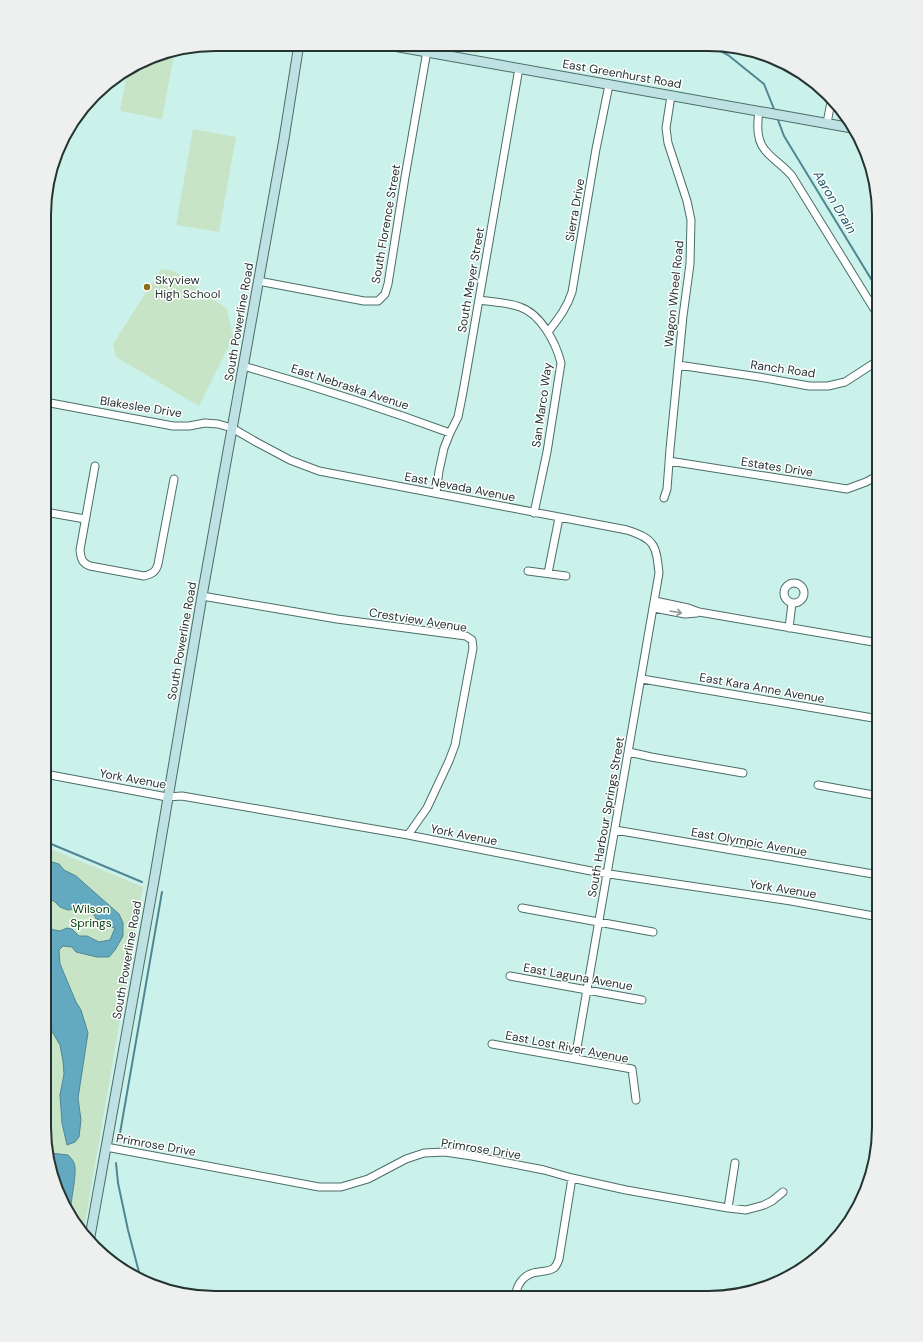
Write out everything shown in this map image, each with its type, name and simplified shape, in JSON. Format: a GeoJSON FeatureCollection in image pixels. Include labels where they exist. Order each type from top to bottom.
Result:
{"type":"FeatureCollection","features":[{"type":"Feature","properties":{"kind":"street","name":"South Powerline Road"},"geometry":{"type":"LineString","coordinates":[[91,1233],[284,139],[298,51]]}},
{"type":"Feature","properties":{"kind":"street","name":"South Florence Street"},"geometry":{"type":"LineString","coordinates":[[258,281],[364,301],[378,301],[385,294],[388,284],[427,51]]}},
{"type":"Feature","properties":{"kind":"street","name":"East Greenhurst Road"},"geometry":{"type":"LineString","coordinates":[[427,51],[846,127]]}},
{"type":"Feature","properties":{"kind":"street","name":"South Meyer Street"},"geometry":{"type":"LineString","coordinates":[[436,493],[439,471],[450,433],[458,417],[480,300],[519,68]]}},
{"type":"Feature","properties":{"kind":"street","name":"Sierra Drive"},"geometry":{"type":"LineString","coordinates":[[548,332],[561,316],[569,302],[572,292],[596,148],[609,84]]}},
{"type":"Feature","properties":{"kind":"street","name":"Wagon Wheel Road"},"geometry":{"type":"LineString","coordinates":[[664,498],[667,489],[678,364],[690,264],[691,220],[687,201],[668,143],[666,128],[671,96]]}},
{"type":"Feature","properties":{"kind":"street"},"geometry":{"type":"LineString","coordinates":[[827,123],[830,106]]}},
{"type":"Feature","properties":{"kind":"street"},"geometry":{"type":"LineString","coordinates":[[759,111],[757,123],[758,133],[764,150],[792,176],[872,306]]}},
{"type":"Feature","properties":{"kind":"street","name":"San Marco Way"},"geometry":{"type":"LineString","coordinates":[[480,300],[520,307],[534,315],[548,332],[558,350],[561,363],[547,452],[534,513]]}},
{"type":"Feature","properties":{"kind":"street","name":"Ranch Road"},"geometry":{"type":"LineString","coordinates":[[678,364],[759,376],[809,386],[828,386],[845,382],[872,365]]}},
{"type":"Feature","properties":{"kind":"street","name":"East Nebraska Avenue"},"geometry":{"type":"LineString","coordinates":[[243,366],[391,411],[450,433]]}},
{"type":"Feature","properties":{"kind":"street","name":"Blakeslee Drive"},"geometry":{"type":"LineString","coordinates":[[51,403],[173,426],[189,426],[205,423],[218,424],[232,428]]}},
{"type":"Feature","properties":{"kind":"street","name":"East Nevada Avenue"},"geometry":{"type":"LineString","coordinates":[[232,428],[290,460],[319,471],[626,530],[642,535],[652,543],[657,552],[659,573],[658,579]]}},
{"type":"Feature","properties":{"kind":"street","name":"Estates Drive"},"geometry":{"type":"LineString","coordinates":[[669,461],[846,489],[872,479]]}},
{"type":"Feature","properties":{"kind":"street"},"geometry":{"type":"LineString","coordinates":[[95,466],[80,550],[81,559],[84,564],[90,566],[144,576],[156,571],[166,528],[174,479]]}},
{"type":"Feature","properties":{"kind":"street"},"geometry":{"type":"LineString","coordinates":[[51,513],[85,519]]}},
{"type":"Feature","properties":{"kind":"street"},"geometry":{"type":"LineString","coordinates":[[548,573],[559,518]]}},
{"type":"Feature","properties":{"kind":"street"},"geometry":{"type":"LineString","coordinates":[[528,571],[566,576]]}},
{"type":"Feature","properties":{"kind":"street","name":"South Harbour Springs Street"},"geometry":{"type":"LineString","coordinates":[[575,1059],[642,679],[658,579]]}},
{"type":"Feature","properties":{"kind":"street","name":"Crestview Avenue"},"geometry":{"type":"LineString","coordinates":[[202,596],[337,619],[466,636],[472,640],[473,648],[453,750],[427,808],[408,835]]}},
{"type":"Feature","properties":{"kind":"street"},"geometry":{"type":"LineString","coordinates":[[789,628],[792,602]]}},
{"type":"Feature","properties":{"kind":"street"},"geometry":{"type":"LineString","coordinates":[[654,605],[684,614],[699,612],[872,642]]}},
{"type":"Feature","properties":{"kind":"street","name":"East Kara Anne Avenue"},"geometry":{"type":"LineString","coordinates":[[642,679],[872,718]]}},
{"type":"Feature","properties":{"kind":"street"},"geometry":{"type":"LineString","coordinates":[[629,752],[743,773]]}},
{"type":"Feature","properties":{"kind":"street","name":"York Avenue"},"geometry":{"type":"LineString","coordinates":[[51,775],[167,797],[182,796],[408,835],[608,874],[791,901],[872,917]]}},
{"type":"Feature","properties":{"kind":"street"},"geometry":{"type":"LineString","coordinates":[[818,785],[872,795]]}},
{"type":"Feature","properties":{"kind":"street","name":"East Olympic Avenue"},"geometry":{"type":"LineString","coordinates":[[615,830],[872,874]]}},
{"type":"Feature","properties":{"kind":"street"},"geometry":{"type":"LineString","coordinates":[[522,908],[653,932]]}},
{"type":"Feature","properties":{"kind":"street","name":"East Laguna Avenue"},"geometry":{"type":"LineString","coordinates":[[510,976],[642,1000]]}},
{"type":"Feature","properties":{"kind":"street","name":"East Lost River Avenue"},"geometry":{"type":"LineString","coordinates":[[492,1044],[632,1069],[636,1100]]}},
{"type":"Feature","properties":{"kind":"street","name":"Primrose Drive"},"geometry":{"type":"LineString","coordinates":[[106,1147],[319,1187],[341,1187],[368,1179],[406,1159],[424,1153],[445,1152],[544,1170],[626,1190],[728,1208],[746,1210],[764,1205],[772,1201],[783,1192]]}},
{"type":"Feature","properties":{"kind":"street"},"geometry":{"type":"LineString","coordinates":[[728,1208],[735,1163]]}},
{"type":"Feature","properties":{"kind":"street"},"geometry":{"type":"LineString","coordinates":[[516,1291],[519,1283],[524,1278],[537,1272],[545,1272],[554,1268],[559,1259],[572,1178]]}},
{"type":"Feature","properties":{"kind":"green space"},"geometry":{"type":"Polygon","coordinates":[[[462,51],[479,51],[478,54],[462,51]]]}},
{"type":"Feature","properties":{"kind":"green space"},"geometry":{"type":"Polygon","coordinates":[[[174,57],[162,119],[120,111],[126,78],[152,63],[174,57]]]}},
{"type":"Feature","properties":{"kind":"green space"},"geometry":{"type":"Polygon","coordinates":[[[193,129],[236,137],[219,232],[176,225],[193,129]]]}},
{"type":"Feature","properties":{"kind":"green space"},"geometry":{"type":"Polygon","coordinates":[[[161,269],[174,271],[227,309],[233,337],[199,406],[116,357],[113,344],[161,269]]]}},
{"type":"Feature","properties":{"kind":"green space","name":"Wilson Springs"},"geometry":{"type":"Polygon","coordinates":[[[51,849],[143,887],[84,1226],[63,1190],[54,1159],[51,1138],[51,849]]]}},
{"type":"Feature","properties":{"kind":"water"},"geometry":{"type":"Polygon","coordinates":[[[51,862],[59,864],[64,870],[76,876],[119,914],[123,923],[123,936],[109,957],[97,957],[76,952],[72,947],[63,946],[59,950],[60,964],[76,1002],[81,1010],[88,1033],[78,1098],[81,1120],[79,1137],[75,1142],[67,1145],[62,1123],[60,1095],[64,1074],[63,1061],[60,1045],[51,1030],[51,929],[60,931],[67,928],[72,929],[79,936],[87,936],[99,942],[110,940],[115,928],[111,927],[108,922],[96,919],[95,916],[87,909],[82,907],[82,903],[74,909],[68,910],[60,907],[54,901],[51,900],[51,862]]]}},
{"type":"Feature","properties":{"kind":"water"},"geometry":{"type":"Polygon","coordinates":[[[53,1153],[68,1155],[72,1160],[75,1167],[71,1204],[63,1190],[53,1153]]]}},
{"type":"Feature","properties":{"kind":"waterway","name":"Aaron Drain"},"geometry":{"type":"LineString","coordinates":[[721,51],[728,55],[764,84],[774,109]]}},
{"type":"Feature","properties":{"kind":"waterway","name":"Aaron Drain"},"geometry":{"type":"LineString","coordinates":[[778,120],[784,136],[872,281]]}},
{"type":"Feature","properties":{"kind":"waterway"},"geometry":{"type":"LineString","coordinates":[[51,844],[142,882]]}},
{"type":"Feature","properties":{"kind":"waterway"},"geometry":{"type":"LineString","coordinates":[[119,1139],[162,892]]}},
{"type":"Feature","properties":{"kind":"waterway"},"geometry":{"type":"LineString","coordinates":[[116,1163],[118,1183],[139,1272]]}},
{"type":"Feature","properties":{"kind":"place","name":"Skyview High School"},"geometry":{"type":"Point","coordinates":[147,287]}}]}
